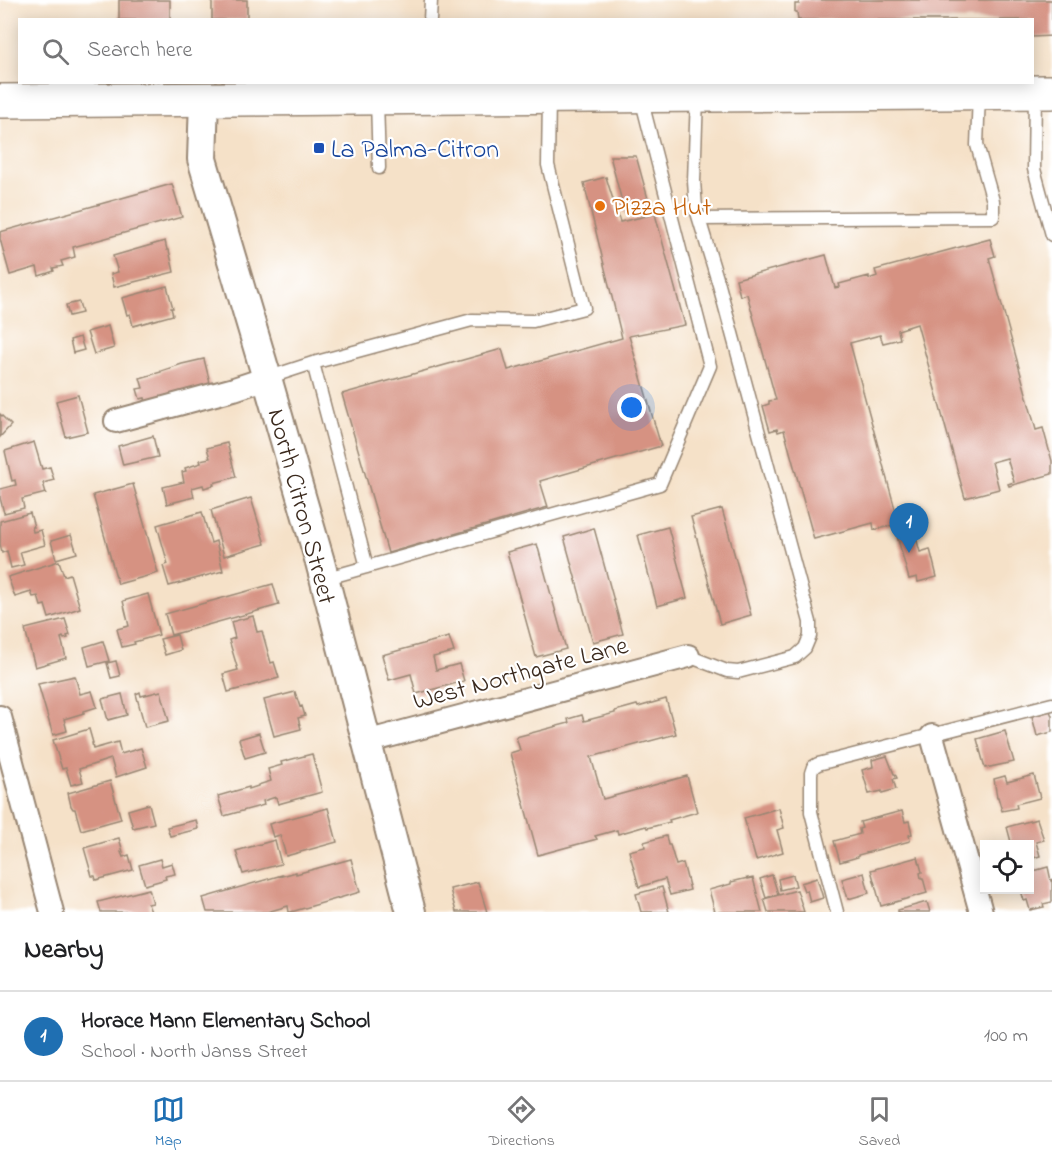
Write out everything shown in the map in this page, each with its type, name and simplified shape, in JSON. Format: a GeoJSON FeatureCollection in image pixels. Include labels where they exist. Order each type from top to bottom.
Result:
{"type":"FeatureCollection","features":[{"type":"Feature","properties":{"kind":"main road"},"geometry":{"type":"LineString","coordinates":[[0,101],[377,99],[429,90],[549,97],[1043,92]]}},
{"type":"Feature","properties":{"kind":"street","name":"North Citron Street"},"geometry":{"type":"LineString","coordinates":[[204,100],[202,159],[324,579],[411,912]]}},
{"type":"Feature","properties":{"kind":"street"},"geometry":{"type":"LineString","coordinates":[[116,421],[267,378]]}},
{"type":"Feature","properties":{"kind":"street","name":"West Northgate Lane"},"geometry":{"type":"LineString","coordinates":[[366,742],[688,656]]}},
{"type":"Feature","properties":{"kind":"street"},"geometry":{"type":"LineString","coordinates":[[0,717],[52,912]]}},
{"type":"Feature","properties":{"kind":"street"},"geometry":{"type":"LineString","coordinates":[[932,736],[981,912]]}},
{"type":"Feature","properties":{"kind":"lane"},"geometry":{"type":"LineString","coordinates":[[430,18],[431,0]]}},
{"type":"Feature","properties":{"kind":"lane"},"geometry":{"type":"LineString","coordinates":[[1043,92],[1034,169],[1052,235]]}},
{"type":"Feature","properties":{"kind":"lane"},"geometry":{"type":"LineString","coordinates":[[699,219],[993,217],[993,201],[977,145],[979,93]]}},
{"type":"Feature","properties":{"kind":"lane"},"geometry":{"type":"LineString","coordinates":[[324,579],[660,484],[710,366],[640,96]]}},
{"type":"Feature","properties":{"kind":"lane"},"geometry":{"type":"LineString","coordinates":[[688,656],[727,671],[738,672],[795,657],[805,648],[810,636],[810,622],[719,285],[696,209],[694,181],[697,96]]}},
{"type":"Feature","properties":{"kind":"lane"},"geometry":{"type":"LineString","coordinates":[[267,378],[313,363],[472,320],[533,321],[584,308],[548,165],[549,97]]}},
{"type":"Feature","properties":{"kind":"lane"},"geometry":{"type":"LineString","coordinates":[[377,99],[379,168]]}},
{"type":"Feature","properties":{"kind":"lane"},"geometry":{"type":"LineString","coordinates":[[313,363],[367,567]]}},
{"type":"Feature","properties":{"kind":"lane"},"geometry":{"type":"LineString","coordinates":[[837,912],[811,812],[813,767],[1052,704]]}},
{"type":"Feature","properties":{"kind":"building"},"geometry":{"type":"Polygon","coordinates":[[[119,0],[170,0],[170,18],[119,18],[119,0]]]}},
{"type":"Feature","properties":{"kind":"building"},"geometry":{"type":"Polygon","coordinates":[[[212,0],[247,0],[247,18],[212,18],[212,0]]]}},
{"type":"Feature","properties":{"kind":"building"},"geometry":{"type":"Polygon","coordinates":[[[799,0],[1052,0],[1052,36],[1034,37],[1034,18],[798,18],[795,4],[799,4],[799,0]]]}},
{"type":"Feature","properties":{"kind":"building"},"geometry":{"type":"Polygon","coordinates":[[[610,156],[636,156],[650,206],[625,213],[610,156]]]}},
{"type":"Feature","properties":{"kind":"building"},"geometry":{"type":"Polygon","coordinates":[[[606,177],[620,222],[655,214],[685,325],[629,336],[661,446],[540,481],[548,507],[388,553],[342,394],[502,349],[508,370],[622,338],[584,183],[606,177]]]}},
{"type":"Feature","properties":{"kind":"building"},"geometry":{"type":"Polygon","coordinates":[[[172,184],[182,217],[73,247],[75,257],[61,261],[63,266],[53,268],[54,271],[39,276],[37,267],[10,275],[0,232],[172,184]]]}},
{"type":"Feature","properties":{"kind":"building"},"geometry":{"type":"Polygon","coordinates":[[[990,239],[995,256],[989,258],[1036,430],[1043,428],[1052,461],[1052,474],[1009,486],[1008,484],[1014,482],[1007,458],[992,462],[999,489],[965,498],[917,324],[898,330],[900,339],[883,343],[880,335],[850,343],[898,520],[910,516],[920,552],[930,549],[937,577],[918,582],[917,577],[909,579],[894,525],[874,530],[873,523],[814,539],[784,430],[770,431],[763,406],[769,404],[769,401],[776,400],[747,294],[740,296],[736,279],[826,255],[835,288],[840,287],[839,284],[877,276],[875,270],[990,239]]]}},
{"type":"Feature","properties":{"kind":"building"},"geometry":{"type":"Polygon","coordinates":[[[165,241],[174,272],[114,287],[111,274],[118,272],[113,256],[165,241]]]}},
{"type":"Feature","properties":{"kind":"building"},"geometry":{"type":"Polygon","coordinates":[[[167,286],[173,315],[133,326],[122,298],[167,286]]]}},
{"type":"Feature","properties":{"kind":"building"},"geometry":{"type":"Polygon","coordinates":[[[79,302],[82,313],[69,316],[66,305],[79,302]]]}},
{"type":"Feature","properties":{"kind":"building"},"geometry":{"type":"Polygon","coordinates":[[[108,326],[114,348],[94,354],[87,332],[108,326]]]}},
{"type":"Feature","properties":{"kind":"building"},"geometry":{"type":"Polygon","coordinates":[[[80,337],[84,350],[73,353],[70,340],[80,337]]]}},
{"type":"Feature","properties":{"kind":"building"},"geometry":{"type":"Polygon","coordinates":[[[204,359],[212,391],[147,406],[145,398],[140,399],[137,389],[143,388],[140,378],[204,359]]]}},
{"type":"Feature","properties":{"kind":"building"},"geometry":{"type":"Polygon","coordinates":[[[78,395],[88,432],[66,437],[56,401],[78,395]]]}},
{"type":"Feature","properties":{"kind":"building"},"geometry":{"type":"Polygon","coordinates":[[[0,414],[11,425],[0,437],[0,414]]]}},
{"type":"Feature","properties":{"kind":"building"},"geometry":{"type":"Polygon","coordinates":[[[153,436],[158,457],[123,465],[118,446],[153,436]]]}},
{"type":"Feature","properties":{"kind":"building"},"geometry":{"type":"Polygon","coordinates":[[[34,442],[42,469],[50,467],[54,480],[43,483],[46,493],[22,499],[24,508],[4,513],[0,489],[16,485],[15,480],[12,481],[5,451],[34,442]]]}},
{"type":"Feature","properties":{"kind":"building"},"geometry":{"type":"Polygon","coordinates":[[[227,443],[236,477],[213,483],[214,485],[204,488],[203,485],[192,488],[194,497],[167,504],[163,487],[184,482],[182,472],[186,471],[185,468],[201,463],[200,460],[210,458],[207,448],[227,443]]]}},
{"type":"Feature","properties":{"kind":"building"},"geometry":{"type":"Polygon","coordinates":[[[133,484],[158,573],[118,584],[93,495],[133,484]]]}},
{"type":"Feature","properties":{"kind":"building"},"geometry":{"type":"Polygon","coordinates":[[[251,498],[265,544],[224,556],[211,510],[251,498]]]}},
{"type":"Feature","properties":{"kind":"building"},"geometry":{"type":"Polygon","coordinates":[[[722,509],[751,615],[720,624],[691,517],[722,509]]]}},
{"type":"Feature","properties":{"kind":"building"},"geometry":{"type":"Polygon","coordinates":[[[202,512],[211,543],[216,541],[223,571],[169,586],[163,566],[168,564],[157,525],[202,512]]]}},
{"type":"Feature","properties":{"kind":"building"},"geometry":{"type":"Polygon","coordinates":[[[30,513],[33,532],[41,530],[45,545],[20,552],[24,565],[11,568],[7,551],[2,553],[0,521],[30,513]]]}},
{"type":"Feature","properties":{"kind":"building"},"geometry":{"type":"Polygon","coordinates":[[[668,527],[687,598],[657,606],[638,535],[668,527]]]}},
{"type":"Feature","properties":{"kind":"building"},"geometry":{"type":"Polygon","coordinates":[[[594,528],[623,634],[593,642],[564,537],[594,528]]]}},
{"type":"Feature","properties":{"kind":"building"},"geometry":{"type":"Polygon","coordinates":[[[71,535],[77,553],[56,559],[51,541],[71,535]]]}},
{"type":"Feature","properties":{"kind":"building"},"geometry":{"type":"Polygon","coordinates":[[[537,544],[566,649],[536,657],[507,552],[537,544]]]}},
{"type":"Feature","properties":{"kind":"building"},"geometry":{"type":"Polygon","coordinates":[[[59,561],[64,576],[70,574],[80,608],[49,618],[45,605],[41,606],[38,596],[33,597],[31,592],[15,597],[8,577],[59,561]]]}},
{"type":"Feature","properties":{"kind":"building"},"geometry":{"type":"Polygon","coordinates":[[[273,584],[279,605],[171,635],[165,614],[273,584]]]}},
{"type":"Feature","properties":{"kind":"building"},"geometry":{"type":"Polygon","coordinates":[[[148,594],[159,635],[122,647],[117,629],[129,626],[123,601],[148,594]]]}},
{"type":"Feature","properties":{"kind":"building"},"geometry":{"type":"Polygon","coordinates":[[[253,616],[257,632],[262,631],[271,663],[274,662],[279,678],[228,692],[223,674],[238,670],[229,640],[235,638],[231,622],[253,616]]]}},
{"type":"Feature","properties":{"kind":"building"},"geometry":{"type":"Polygon","coordinates":[[[65,619],[70,635],[67,636],[68,638],[61,638],[66,658],[35,667],[25,629],[65,619]]]}},
{"type":"Feature","properties":{"kind":"building"},"geometry":{"type":"Polygon","coordinates":[[[177,635],[181,650],[165,655],[160,639],[177,635]]]}},
{"type":"Feature","properties":{"kind":"building"},"geometry":{"type":"Polygon","coordinates":[[[449,637],[454,652],[433,657],[436,670],[459,664],[464,681],[416,694],[411,674],[389,680],[382,655],[449,637]]]}},
{"type":"Feature","properties":{"kind":"building"},"geometry":{"type":"Polygon","coordinates":[[[103,641],[109,661],[89,666],[84,647],[103,641]]]}},
{"type":"Feature","properties":{"kind":"building"},"geometry":{"type":"Polygon","coordinates":[[[116,661],[120,676],[111,678],[107,663],[116,661]]]}},
{"type":"Feature","properties":{"kind":"building"},"geometry":{"type":"Polygon","coordinates":[[[75,676],[80,694],[92,691],[97,707],[64,719],[67,731],[53,735],[38,684],[75,676]]]}},
{"type":"Feature","properties":{"kind":"building"},"geometry":{"type":"Polygon","coordinates":[[[161,691],[169,721],[145,727],[136,694],[140,692],[141,696],[161,691]]]}},
{"type":"Feature","properties":{"kind":"building"},"geometry":{"type":"Polygon","coordinates":[[[295,692],[305,716],[298,718],[301,729],[274,736],[264,700],[295,692]]]}},
{"type":"Feature","properties":{"kind":"building"},"geometry":{"type":"Polygon","coordinates":[[[122,694],[127,715],[108,720],[102,699],[122,694]]]}},
{"type":"Feature","properties":{"kind":"building"},"geometry":{"type":"Polygon","coordinates":[[[666,699],[676,734],[591,757],[603,799],[687,776],[697,812],[647,828],[646,826],[618,834],[617,830],[595,836],[597,839],[538,855],[510,753],[520,750],[516,737],[569,723],[568,719],[582,715],[584,721],[666,699]]]}},
{"type":"Feature","properties":{"kind":"building"},"geometry":{"type":"Polygon","coordinates":[[[1050,711],[1052,732],[1037,736],[1032,716],[1050,711]]]}},
{"type":"Feature","properties":{"kind":"building"},"geometry":{"type":"Polygon","coordinates":[[[89,729],[93,749],[118,742],[121,754],[141,748],[147,767],[116,777],[111,759],[79,769],[83,782],[71,785],[66,768],[62,769],[53,740],[89,729]]]}},
{"type":"Feature","properties":{"kind":"building"},"geometry":{"type":"Polygon","coordinates":[[[1005,731],[1014,762],[985,768],[977,739],[1005,731]]]}},
{"type":"Feature","properties":{"kind":"building"},"geometry":{"type":"Polygon","coordinates":[[[259,733],[265,752],[245,758],[239,739],[259,733]]]}},
{"type":"Feature","properties":{"kind":"building"},"geometry":{"type":"Polygon","coordinates":[[[312,754],[322,792],[278,804],[276,797],[263,801],[264,805],[224,816],[218,796],[271,781],[268,769],[282,765],[281,762],[312,754]]]}},
{"type":"Feature","properties":{"kind":"building"},"geometry":{"type":"Polygon","coordinates":[[[887,756],[897,778],[893,779],[896,789],[869,794],[862,770],[873,767],[872,760],[887,756]]]}},
{"type":"Feature","properties":{"kind":"building"},"geometry":{"type":"Polygon","coordinates":[[[1034,775],[1040,798],[1016,804],[1017,808],[1002,811],[994,779],[1005,776],[1007,782],[1034,775]]]}},
{"type":"Feature","properties":{"kind":"building"},"geometry":{"type":"Polygon","coordinates":[[[110,781],[121,819],[81,830],[68,793],[110,781]]]}},
{"type":"Feature","properties":{"kind":"building"},"geometry":{"type":"Polygon","coordinates":[[[149,804],[154,823],[133,828],[128,810],[149,804]]]}},
{"type":"Feature","properties":{"kind":"building"},"geometry":{"type":"Polygon","coordinates":[[[328,808],[337,842],[286,856],[280,835],[273,837],[269,824],[328,808]]]}},
{"type":"Feature","properties":{"kind":"building"},"geometry":{"type":"Polygon","coordinates":[[[779,808],[784,828],[777,830],[783,852],[756,860],[744,818],[779,808]]]}},
{"type":"Feature","properties":{"kind":"building"},"geometry":{"type":"Polygon","coordinates":[[[902,811],[905,822],[909,821],[912,834],[909,835],[910,841],[840,862],[834,841],[860,834],[859,829],[862,828],[860,822],[902,811]]]}},
{"type":"Feature","properties":{"kind":"building"},"geometry":{"type":"Polygon","coordinates":[[[1037,819],[1044,840],[1036,842],[1040,856],[1034,858],[1034,840],[1010,840],[1007,827],[1037,819]]]}},
{"type":"Feature","properties":{"kind":"building"},"geometry":{"type":"Polygon","coordinates":[[[196,820],[198,829],[170,836],[167,827],[196,820]]]}},
{"type":"Feature","properties":{"kind":"building"},"geometry":{"type":"Polygon","coordinates":[[[666,836],[676,865],[683,863],[690,890],[670,895],[665,879],[639,887],[629,851],[645,847],[644,842],[666,836]]]}},
{"type":"Feature","properties":{"kind":"building"},"geometry":{"type":"Polygon","coordinates":[[[119,838],[123,857],[129,855],[133,870],[96,880],[95,876],[92,876],[84,848],[119,838]]]}},
{"type":"Feature","properties":{"kind":"building"},"geometry":{"type":"Polygon","coordinates":[[[275,840],[281,864],[243,874],[236,851],[275,840]]]}},
{"type":"Feature","properties":{"kind":"building"},"geometry":{"type":"Polygon","coordinates":[[[918,857],[922,872],[920,873],[921,878],[923,878],[927,893],[881,906],[871,870],[918,857]]]}},
{"type":"Feature","properties":{"kind":"building"},"geometry":{"type":"Polygon","coordinates":[[[160,859],[162,866],[172,863],[175,874],[145,885],[139,865],[160,859]]]}},
{"type":"Feature","properties":{"kind":"building"},"geometry":{"type":"Polygon","coordinates":[[[351,859],[360,892],[291,912],[288,906],[267,912],[207,912],[203,898],[282,875],[296,872],[296,874],[351,859]]]}},
{"type":"Feature","properties":{"kind":"building"},"geometry":{"type":"Polygon","coordinates":[[[1048,867],[1052,880],[1052,902],[1043,904],[1044,907],[1030,910],[1022,894],[1034,894],[1034,871],[1048,867]]]}},
{"type":"Feature","properties":{"kind":"building"},"geometry":{"type":"Polygon","coordinates":[[[864,873],[869,893],[848,899],[842,879],[864,873]]]}},
{"type":"Feature","properties":{"kind":"building"},"geometry":{"type":"Polygon","coordinates":[[[772,875],[778,894],[766,898],[760,879],[772,875]]]}},
{"type":"Feature","properties":{"kind":"building"},"geometry":{"type":"Polygon","coordinates":[[[793,875],[796,886],[780,890],[778,879],[793,875]]]}},
{"type":"Feature","properties":{"kind":"building"},"geometry":{"type":"Polygon","coordinates":[[[753,878],[762,912],[715,912],[709,890],[753,878]]]}},
{"type":"Feature","properties":{"kind":"building"},"geometry":{"type":"Polygon","coordinates":[[[817,878],[823,898],[810,902],[807,890],[804,891],[801,883],[817,878]]]}},
{"type":"Feature","properties":{"kind":"building"},"geometry":{"type":"Polygon","coordinates":[[[478,882],[487,912],[456,912],[450,889],[478,882]]]}},
{"type":"Feature","properties":{"kind":"building"},"geometry":{"type":"Polygon","coordinates":[[[662,887],[669,912],[641,912],[636,894],[662,887]]]}},
{"type":"Feature","properties":{"kind":"building"},"geometry":{"type":"Polygon","coordinates":[[[149,889],[153,903],[148,904],[151,912],[101,912],[98,902],[149,889]]]}},
{"type":"Feature","properties":{"kind":"building"},"geometry":{"type":"Polygon","coordinates":[[[797,890],[804,912],[768,912],[764,899],[797,890]]]}},
{"type":"Feature","properties":{"kind":"building"},"geometry":{"type":"Polygon","coordinates":[[[927,902],[930,912],[898,912],[898,910],[927,902]]]}},
{"type":"Feature","properties":{"kind":"place","name":"La Palma-Citron"},"geometry":{"type":"Point","coordinates":[319,148]}},
{"type":"Feature","properties":{"kind":"place","name":"Pizza Hut"},"geometry":{"type":"Point","coordinates":[600,206]}},
{"type":"Feature","properties":{"kind":"place","name":"Horace Mann Elementary School"},"geometry":{"type":"Point","coordinates":[909,553]}}]}
